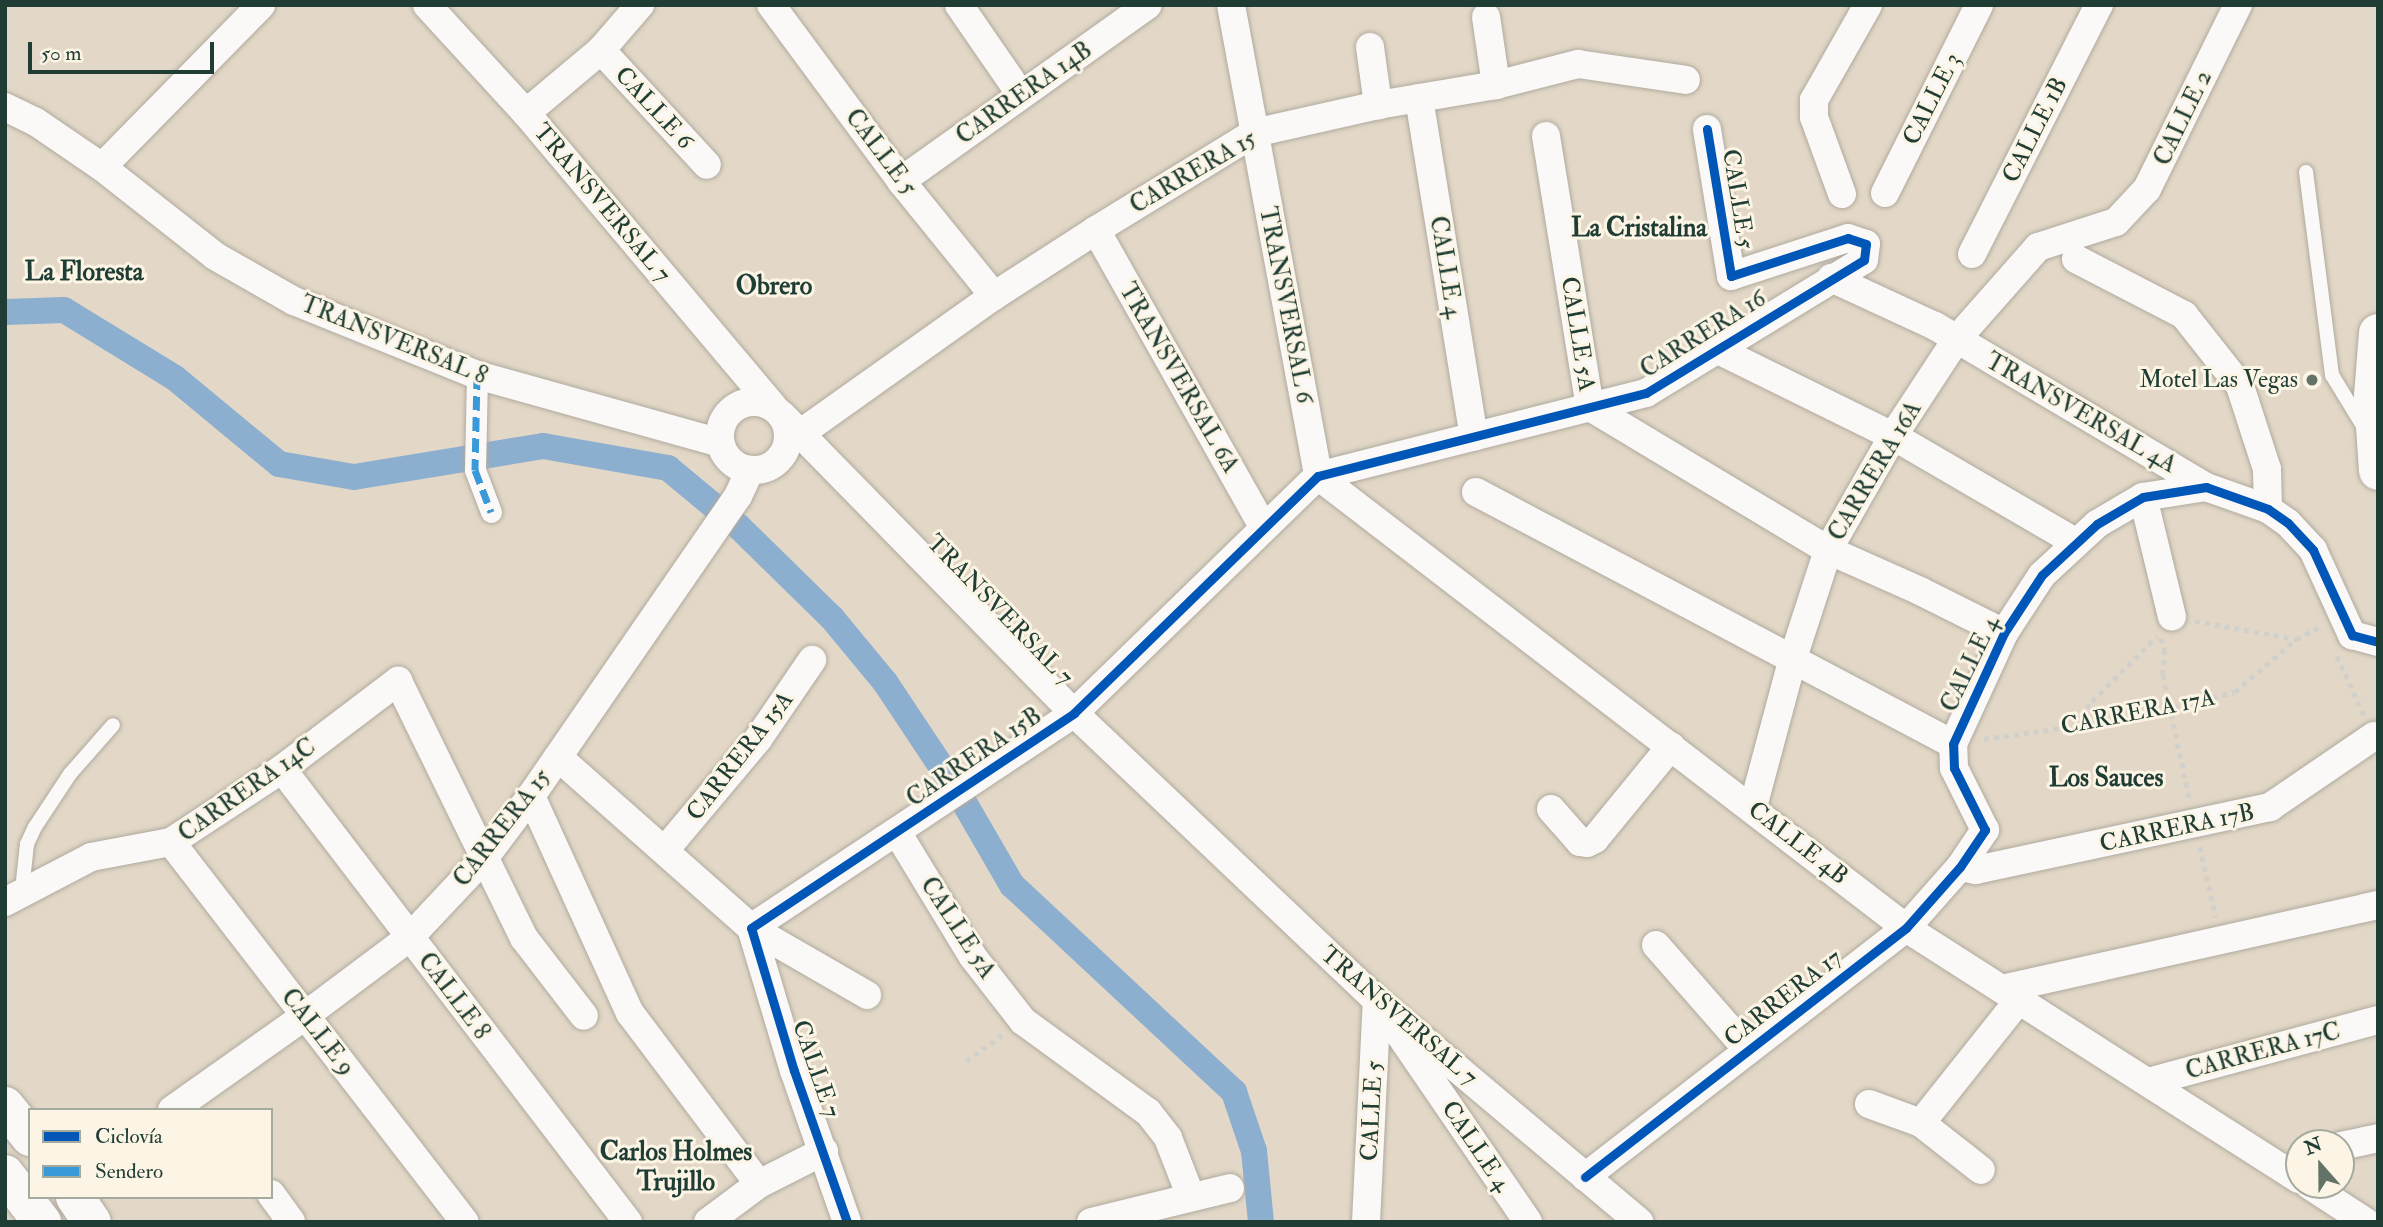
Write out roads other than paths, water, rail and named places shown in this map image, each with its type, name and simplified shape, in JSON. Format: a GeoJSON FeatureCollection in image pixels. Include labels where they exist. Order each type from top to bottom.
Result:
{"type":"FeatureCollection","features":[{"type":"Feature","properties":{"kind":"main road"},"geometry":{"type":"LineString","coordinates":[[2377,458],[2373,397],[2378,333]]}},
{"type":"Feature","properties":{"kind":"main road"},"geometry":{"type":"LineString","coordinates":[[5,1105],[28,1134]]}},
{"type":"Feature","properties":{"kind":"main road"},"geometry":{"type":"LineString","coordinates":[[5,1174],[41,1222]]}},
{"type":"Feature","properties":{"kind":"main road"},"geometry":{"type":"LineString","coordinates":[[76,1199],[92,1222]]}},
{"type":"Feature","properties":{"kind":"street"},"geometry":{"type":"LineString","coordinates":[[102,167],[261,5]]}},
{"type":"Feature","properties":{"kind":"street","name":"TRANSVERSAL 7"},"geometry":{"type":"LineString","coordinates":[[427,5],[526,113],[785,418],[1074,713],[1377,1001],[1639,1222]]}},
{"type":"Feature","properties":{"kind":"street"},"geometry":{"type":"LineString","coordinates":[[526,113],[601,50],[640,5]]}},
{"type":"Feature","properties":{"kind":"street"},"geometry":{"type":"LineString","coordinates":[[959,5],[1021,95]]}},
{"type":"Feature","properties":{"kind":"street","name":"CARRERA 14B"},"geometry":{"type":"LineString","coordinates":[[901,181],[1148,5]]}},
{"type":"Feature","properties":{"kind":"street","name":"TRANSVERSAL 6"},"geometry":{"type":"LineString","coordinates":[[1231,5],[1318,476]]}},
{"type":"Feature","properties":{"kind":"street"},"geometry":{"type":"LineString","coordinates":[[1842,194],[1814,117],[1814,100],[1868,5]]}},
{"type":"Feature","properties":{"kind":"street","name":"CALLE 3"},"geometry":{"type":"LineString","coordinates":[[1885,193],[1979,5]]}},
{"type":"Feature","properties":{"kind":"street","name":"CALLE 1B"},"geometry":{"type":"LineString","coordinates":[[1972,254],[2099,5]]}},
{"type":"Feature","properties":{"kind":"street","name":"CALLE 2"},"geometry":{"type":"LineString","coordinates":[[2116,222],[2147,189],[2238,5]]}},
{"type":"Feature","properties":{"kind":"street","name":"CALLE 5"},"geometry":{"type":"LineString","coordinates":[[779,6],[901,181],[994,296]]}},
{"type":"Feature","properties":{"kind":"street"},"geometry":{"type":"LineString","coordinates":[[1486,17],[1496,85]]}},
{"type":"Feature","properties":{"kind":"street"},"geometry":{"type":"LineString","coordinates":[[1370,47],[1378,105]]}},
{"type":"Feature","properties":{"kind":"street","name":"CALLE 6"},"geometry":{"type":"LineString","coordinates":[[601,50],[707,165]]}},
{"type":"Feature","properties":{"kind":"street","name":"CARRERA 15"},"geometry":{"type":"LineString","coordinates":[[785,418],[994,296],[1254,133],[1378,105],[1496,85],[1578,64],[1686,80]]}},
{"type":"Feature","properties":{"kind":"street","name":"CALLE 4"},"geometry":{"type":"LineString","coordinates":[[1419,99],[1474,436]]}},
{"type":"Feature","properties":{"kind":"street","name":"TRANSVERSAL 8"},"geometry":{"type":"LineString","coordinates":[[5,107],[36,122],[102,167],[215,256],[293,301],[477,375],[720,443]]}},
{"type":"Feature","properties":{"kind":"street","name":"CALLE 5"},"geometry":{"type":"LineString","coordinates":[[1707,129],[1731,276]]}},
{"type":"Feature","properties":{"kind":"street","name":"CALLE 5A"},"geometry":{"type":"LineString","coordinates":[[1546,136],[1590,407]]}},
{"type":"Feature","properties":{"kind":"street","name":"CARRERA 16A"},"geometry":{"type":"LineString","coordinates":[[1753,807],[1793,658],[1828,550],[1893,436],[1956,340],[2038,247],[2116,222]]}},
{"type":"Feature","properties":{"kind":"street","name":"TRANSVERSAL 6A"},"geometry":{"type":"LineString","coordinates":[[1096,230],[1263,526]]}},
{"type":"Feature","properties":{"kind":"street","name":"CARRERA 16"},"geometry":{"type":"LineString","coordinates":[[1318,476],[1646,393],[1864,260],[1866,244],[1849,238],[1731,276]]}},
{"type":"Feature","properties":{"kind":"street"},"geometry":{"type":"LineString","coordinates":[[2076,259],[2184,316],[2240,386],[2267,469],[2268,509]]}},
{"type":"Feature","properties":{"kind":"street"},"geometry":{"type":"LineString","coordinates":[[1831,278],[1935,326],[1956,340]]}},
{"type":"Feature","properties":{"kind":"street","name":"TRANSVERSAL 4A"},"geometry":{"type":"LineString","coordinates":[[1956,340],[2206,487]]}},
{"type":"Feature","properties":{"kind":"street"},"geometry":{"type":"LineString","coordinates":[[1716,349],[1893,436],[2075,542]]}},
{"type":"Feature","properties":{"kind":"street"},"geometry":{"type":"LineString","coordinates":[[477,375],[473,441],[475,470],[491,512]]}},
{"type":"Feature","properties":{"kind":"street"},"geometry":{"type":"LineString","coordinates":[[760,401],[785,418],[788,426],[786,450],[770,466],[750,470],[730,461],[720,443],[719,429],[724,417],[734,407],[746,402],[760,401]]}},
{"type":"Feature","properties":{"kind":"street"},"geometry":{"type":"LineString","coordinates":[[1590,407],[1828,550],[1920,591],[2004,633]]}},
{"type":"Feature","properties":{"kind":"street","name":"CARRERA 15"},"geometry":{"type":"LineString","coordinates":[[179,1108],[205,1100],[306,1016],[410,937],[485,857],[531,796],[738,496],[750,470]]}},
{"type":"Feature","properties":{"kind":"street","name":"CARRERA 15B"},"geometry":{"type":"LineString","coordinates":[[751,928],[946,801],[1074,713],[1263,526],[1318,476]]}},
{"type":"Feature","properties":{"kind":"street","name":"CALLE 4B"},"geometry":{"type":"LineString","coordinates":[[1318,476],[1753,807],[1906,928],[2148,1082],[2285,1158]]}},
{"type":"Feature","properties":{"kind":"street","name":"CALLE 4"},"geometry":{"type":"LineString","coordinates":[[1985,830],[1954,768],[1953,744],[2004,633],[2042,575],[2075,542],[2098,524],[2143,497],[2206,487],[2268,509],[2288,523],[2313,550],[2341,617],[2352,635],[2378,642]]}},
{"type":"Feature","properties":{"kind":"street","name":"CALLE 4"},"geometry":{"type":"LineString","coordinates":[[1476,492],[1953,744]]}},
{"type":"Feature","properties":{"kind":"street"},"geometry":{"type":"LineString","coordinates":[[2143,497],[2166,626]]}},
{"type":"Feature","properties":{"kind":"street","name":"CARRERA 15A"},"geometry":{"type":"LineString","coordinates":[[665,850],[758,739],[812,660]]}},
{"type":"Feature","properties":{"kind":"street","name":"CARRERA 14C"},"geometry":{"type":"LineString","coordinates":[[14,896],[91,857],[172,842],[282,769],[398,681],[485,857]]}},
{"type":"Feature","properties":{"kind":"street","name":"CARRERA 17B"},"geometry":{"type":"LineString","coordinates":[[1960,867],[1976,870],[2270,807],[2374,736]]}},
{"type":"Feature","properties":{"kind":"street"},"geometry":{"type":"LineString","coordinates":[[1551,809],[1580,842],[1587,843],[1595,839],[1671,746]]}},
{"type":"Feature","properties":{"kind":"street"},"geometry":{"type":"LineString","coordinates":[[558,757],[751,928],[867,995]]}},
{"type":"Feature","properties":{"kind":"street","name":"CALLE 8"},"geometry":{"type":"LineString","coordinates":[[282,769],[628,1222]]}},
{"type":"Feature","properties":{"kind":"street"},"geometry":{"type":"LineString","coordinates":[[531,796],[629,1013],[758,1184]]}},
{"type":"Feature","properties":{"kind":"street","name":"CARRERA 17"},"geometry":{"type":"LineString","coordinates":[[1585,1177],[1906,928],[1960,867],[1985,830]]}},
{"type":"Feature","properties":{"kind":"street","name":"CALLE 5A"},"geometry":{"type":"LineString","coordinates":[[897,832],[973,957],[1023,1021],[1148,1112],[1168,1138],[1191,1197]]}},
{"type":"Feature","properties":{"kind":"street","name":"CALLE 9"},"geometry":{"type":"LineString","coordinates":[[172,842],[465,1222]]}},
{"type":"Feature","properties":{"kind":"street"},"geometry":{"type":"LineString","coordinates":[[485,857],[524,938],[584,1016]]}},
{"type":"Feature","properties":{"kind":"street"},"geometry":{"type":"LineString","coordinates":[[1921,1123],[2011,995],[2378,905]]}},
{"type":"Feature","properties":{"kind":"street","name":"CALLE 7"},"geometry":{"type":"LineString","coordinates":[[751,928],[794,1070],[847,1222]]}},
{"type":"Feature","properties":{"kind":"street"},"geometry":{"type":"LineString","coordinates":[[1656,945],[1748,1051]]}},
{"type":"Feature","properties":{"kind":"street","name":"CALLE 5"},"geometry":{"type":"LineString","coordinates":[[1366,1222],[1377,1001]]}},
{"type":"Feature","properties":{"kind":"street","name":"CALLE 4"},"geometry":{"type":"LineString","coordinates":[[1377,1001],[1528,1222]]}},
{"type":"Feature","properties":{"kind":"street","name":"CARRERA 17C"},"geometry":{"type":"LineString","coordinates":[[2148,1082],[2378,1020]]}},
{"type":"Feature","properties":{"kind":"street"},"geometry":{"type":"LineString","coordinates":[[1869,1104],[1921,1123],[1981,1170]]}},
{"type":"Feature","properties":{"kind":"street"},"geometry":{"type":"LineString","coordinates":[[2355,1143],[2378,1138]]}},
{"type":"Feature","properties":{"kind":"street"},"geometry":{"type":"LineString","coordinates":[[708,1222],[758,1184],[824,1152]]}},
{"type":"Feature","properties":{"kind":"street"},"geometry":{"type":"LineString","coordinates":[[1091,1222],[1230,1188]]}},
{"type":"Feature","properties":{"kind":"street"},"geometry":{"type":"LineString","coordinates":[[273,1197],[291,1222]]}},
{"type":"Feature","properties":{"kind":"street"},"geometry":{"type":"LineString","coordinates":[[2331,1199],[2366,1222]]}},
{"type":"Feature","properties":{"kind":"lane"},"geometry":{"type":"LineString","coordinates":[[2306,172],[2332,375],[2377,458]]}},
{"type":"Feature","properties":{"kind":"lane"},"geometry":{"type":"LineString","coordinates":[[14,896],[27,844],[35,827],[70,774],[113,725]]}},
{"type":"Feature","properties":{"kind":"waterway"},"geometry":{"type":"LineString","coordinates":[[5,312],[64,310],[175,378],[279,464],[354,477],[543,446],[668,468],[739,527],[832,618],[885,682],[958,792],[1012,885],[1234,1092],[1254,1151],[1261,1222]]}},
{"type":"Feature","properties":{"kind":"place","name":"Motel Las Vegas"},"geometry":{"type":"Point","coordinates":[2312,380]}},
{"type":"Feature","properties":{"kind":"district","name":"La Cristalina"},"geometry":{"type":"Point","coordinates":[1639,229]}},
{"type":"Feature","properties":{"kind":"district","name":"La Floresta"},"geometry":{"type":"Point","coordinates":[84,273]}},
{"type":"Feature","properties":{"kind":"district","name":"Obrero"},"geometry":{"type":"Point","coordinates":[774,287]}},
{"type":"Feature","properties":{"kind":"district","name":"Los Sauces"},"geometry":{"type":"Point","coordinates":[2106,779]}},
{"type":"Feature","properties":{"kind":"district","name":"Carlos Holmes Trujillo"},"geometry":{"type":"Point","coordinates":[676,1168]}}]}
